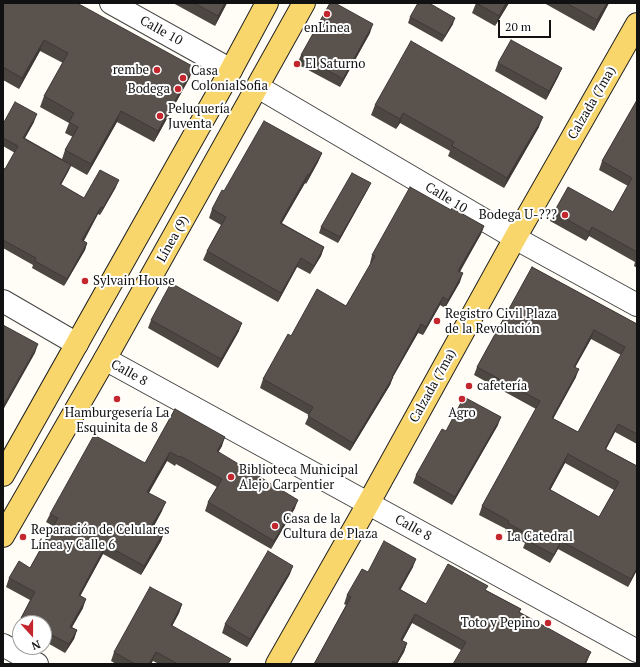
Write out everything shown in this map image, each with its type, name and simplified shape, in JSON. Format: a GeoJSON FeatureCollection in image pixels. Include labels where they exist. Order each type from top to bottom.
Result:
{"type":"FeatureCollection","features":[{"type":"Feature","properties":{"kind":"main road"},"geometry":{"type":"LineString","coordinates":[[3,475],[231,70],[267,3]]}},
{"type":"Feature","properties":{"kind":"main road","name":"Línea (9)"},"geometry":{"type":"LineString","coordinates":[[3,536],[105,360],[304,3]]}},
{"type":"Feature","properties":{"kind":"main road","name":"Calzada (7ma)"},"geometry":{"type":"LineString","coordinates":[[277,664],[368,504],[515,238],[637,24]]}},
{"type":"Feature","properties":{"kind":"street","name":"Calle 10"},"geometry":{"type":"LineString","coordinates":[[111,3],[231,70]]}},
{"type":"Feature","properties":{"kind":"street","name":"Calle 10"},"geometry":{"type":"LineString","coordinates":[[258,87],[515,238],[637,305]]}},
{"type":"Feature","properties":{"kind":"street"},"geometry":{"type":"LineString","coordinates":[[3,301],[77,344]]}},
{"type":"Feature","properties":{"kind":"street","name":"Calle 8"},"geometry":{"type":"LineString","coordinates":[[105,360],[368,504],[635,654]]}},
{"type":"Feature","properties":{"kind":"street"},"geometry":{"type":"LineString","coordinates":[[3,646],[37,664]]}},
{"type":"Feature","properties":{"kind":"building"},"geometry":{"type":"Polygon","coordinates":[[[3,3],[77,3],[194,67],[158,131],[121,111],[91,164],[65,150],[78,127],[69,122],[74,113],[44,96],[68,53],[44,40],[22,78],[3,67],[3,3]]]}},
{"type":"Feature","properties":{"kind":"building"},"geometry":{"type":"Polygon","coordinates":[[[194,3],[225,3],[218,16],[194,3]]]}},
{"type":"Feature","properties":{"kind":"building"},"geometry":{"type":"Polygon","coordinates":[[[330,3],[335,3],[373,24],[343,79],[301,55],[330,3]]]}},
{"type":"Feature","properties":{"kind":"building"},"geometry":{"type":"Polygon","coordinates":[[[418,3],[429,3],[455,18],[445,36],[410,17],[418,3]]]}},
{"type":"Feature","properties":{"kind":"building"},"geometry":{"type":"Polygon","coordinates":[[[476,3],[506,3],[499,16],[476,3]]]}},
{"type":"Feature","properties":{"kind":"building"},"geometry":{"type":"Polygon","coordinates":[[[566,3],[607,3],[597,20],[566,3]]]}},
{"type":"Feature","properties":{"kind":"building"},"geometry":{"type":"Polygon","coordinates":[[[511,40],[562,68],[549,91],[498,63],[511,40]]]}},
{"type":"Feature","properties":{"kind":"building"},"geometry":{"type":"Polygon","coordinates":[[[411,41],[543,117],[507,178],[452,146],[454,142],[403,113],[400,119],[375,105],[411,41]]]}},
{"type":"Feature","properties":{"kind":"building"},"geometry":{"type":"Polygon","coordinates":[[[637,100],[637,252],[592,227],[589,232],[554,212],[568,187],[613,212],[632,178],[602,161],[637,100]]]}},
{"type":"Feature","properties":{"kind":"building"},"geometry":{"type":"Polygon","coordinates":[[[15,102],[37,114],[23,138],[71,165],[60,184],[84,198],[100,170],[119,180],[82,240],[87,243],[67,279],[35,261],[36,258],[3,240],[3,168],[5,169],[18,146],[3,138],[3,124],[15,102]]]}},
{"type":"Feature","properties":{"kind":"building"},"geometry":{"type":"Polygon","coordinates":[[[264,121],[322,153],[309,175],[308,174],[280,223],[324,247],[314,266],[301,258],[281,293],[207,251],[226,217],[212,209],[264,121]]]}},
{"type":"Feature","properties":{"kind":"building"},"geometry":{"type":"Polygon","coordinates":[[[352,173],[371,183],[340,237],[321,227],[352,173]]]}},
{"type":"Feature","properties":{"kind":"building"},"geometry":{"type":"Polygon","coordinates":[[[410,187],[451,210],[452,208],[484,226],[458,271],[463,273],[448,300],[443,297],[426,327],[421,324],[393,377],[353,443],[308,416],[313,407],[263,379],[288,334],[291,336],[317,289],[346,306],[375,256],[372,255],[410,187]]]}},
{"type":"Feature","properties":{"kind":"building"},"geometry":{"type":"Polygon","coordinates":[[[532,267],[637,324],[637,434],[618,424],[605,449],[637,466],[637,568],[631,579],[561,541],[554,555],[526,540],[529,535],[508,523],[509,521],[482,506],[540,401],[477,367],[532,267]],[[594,330],[574,367],[579,369],[552,418],[578,432],[625,347],[594,330]],[[568,454],[549,489],[599,517],[619,482],[568,454]]]}},
{"type":"Feature","properties":{"kind":"building"},"geometry":{"type":"Polygon","coordinates":[[[171,283],[242,323],[221,359],[151,320],[171,283]]]}},
{"type":"Feature","properties":{"kind":"building"},"geometry":{"type":"Polygon","coordinates":[[[3,325],[38,344],[3,406],[3,325]]]}},
{"type":"Feature","properties":{"kind":"building"},"geometry":{"type":"Polygon","coordinates":[[[464,397],[501,417],[455,497],[416,475],[442,429],[446,431],[464,397]]]}},
{"type":"Feature","properties":{"kind":"building"},"geometry":{"type":"Polygon","coordinates":[[[175,409],[225,437],[217,451],[298,500],[274,541],[208,502],[222,479],[170,452],[147,492],[166,502],[152,525],[164,532],[144,566],[106,545],[79,595],[86,599],[70,627],[77,630],[69,644],[52,635],[52,615],[23,615],[35,592],[9,578],[19,561],[30,568],[58,518],[50,514],[94,435],[145,463],[175,409]]]}},
{"type":"Feature","properties":{"kind":"building"},"geometry":{"type":"Polygon","coordinates":[[[384,541],[416,559],[399,589],[426,604],[448,564],[488,586],[485,590],[521,609],[519,612],[591,652],[584,664],[453,664],[466,642],[415,614],[401,640],[407,643],[396,663],[393,661],[392,664],[314,664],[351,597],[347,595],[362,569],[368,572],[384,541]]]}},
{"type":"Feature","properties":{"kind":"building"},"geometry":{"type":"Polygon","coordinates":[[[268,551],[293,566],[250,639],[225,624],[268,551]]]}},
{"type":"Feature","properties":{"kind":"building"},"geometry":{"type":"Polygon","coordinates":[[[150,587],[182,604],[171,625],[231,659],[228,664],[178,664],[156,652],[149,664],[135,664],[114,652],[150,587]]]}},
{"type":"Feature","properties":{"kind":"place","name":"enLinea"},"geometry":{"type":"Point","coordinates":[327,14]}},
{"type":"Feature","properties":{"kind":"place","name":"El Saturno"},"geometry":{"type":"Point","coordinates":[297,64]}},
{"type":"Feature","properties":{"kind":"place","name":"rembe"},"geometry":{"type":"Point","coordinates":[157,70]}},
{"type":"Feature","properties":{"kind":"place","name":"Casa ColonialSofia"},"geometry":{"type":"Point","coordinates":[183,78]}},
{"type":"Feature","properties":{"kind":"place","name":"Bodega"},"geometry":{"type":"Point","coordinates":[178,89]}},
{"type":"Feature","properties":{"kind":"place","name":"Peluquería Juventa"},"geometry":{"type":"Point","coordinates":[160,116]}},
{"type":"Feature","properties":{"kind":"place","name":"Bodega U-???"},"geometry":{"type":"Point","coordinates":[565,215]}},
{"type":"Feature","properties":{"kind":"place","name":"Sylvain House"},"geometry":{"type":"Point","coordinates":[85,281]}},
{"type":"Feature","properties":{"kind":"place","name":"Registro Civil Plaza de la Revolución"},"geometry":{"type":"Point","coordinates":[437,321]}},
{"type":"Feature","properties":{"kind":"place","name":"cafetería"},"geometry":{"type":"Point","coordinates":[469,386]}},
{"type":"Feature","properties":{"kind":"place","name":"Hamburgesería La Esquinita de 8"},"geometry":{"type":"Point","coordinates":[117,399]}},
{"type":"Feature","properties":{"kind":"place","name":"Agro"},"geometry":{"type":"Point","coordinates":[462,399]}},
{"type":"Feature","properties":{"kind":"place","name":"Biblioteca Municipal Alejo Carpentier"},"geometry":{"type":"Point","coordinates":[231,477]}},
{"type":"Feature","properties":{"kind":"place","name":"Casa de la Cultura de Plaza"},"geometry":{"type":"Point","coordinates":[275,526]}},
{"type":"Feature","properties":{"kind":"place","name":"Reparación de Celulares Línea y Calle 6"},"geometry":{"type":"Point","coordinates":[23,537]}},
{"type":"Feature","properties":{"kind":"place","name":"La Catedral"},"geometry":{"type":"Point","coordinates":[499,537]}},
{"type":"Feature","properties":{"kind":"place","name":"Toto y Pepino"},"geometry":{"type":"Point","coordinates":[548,623]}}]}
